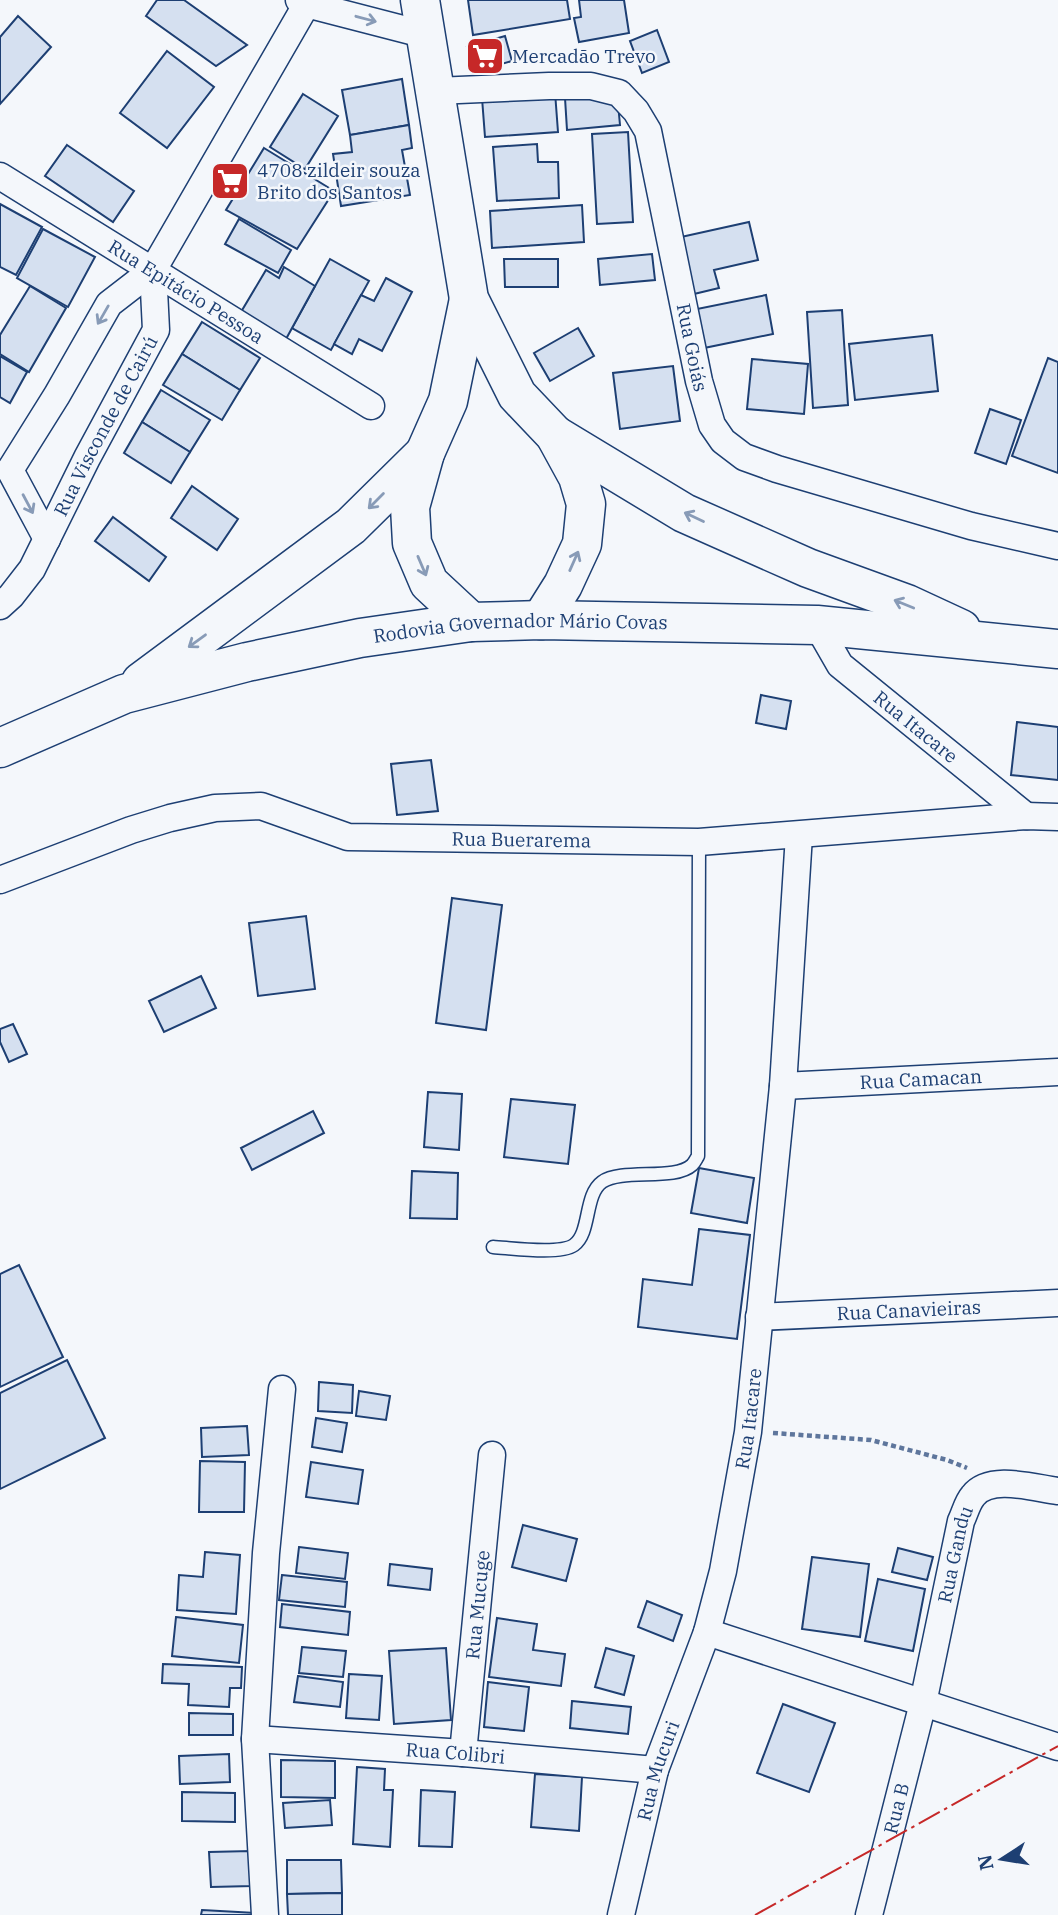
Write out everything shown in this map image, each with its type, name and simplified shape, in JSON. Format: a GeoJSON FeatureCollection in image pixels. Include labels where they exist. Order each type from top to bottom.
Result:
{"type":"FeatureCollection","features":[{"type":"Feature","properties":{"kind":"main road"},"geometry":{"type":"LineString","coordinates":[[423,18],[469,299],[517,395],[555,435],[578,477],[586,504],[582,544],[563,585],[541,620]]}},
{"type":"Feature","properties":{"kind":"main road"},"geometry":{"type":"LineString","coordinates":[[469,299],[449,401],[425,453],[410,507],[412,543],[429,583],[471,622]]}},
{"type":"Feature","properties":{"kind":"main road"},"geometry":{"type":"LineString","coordinates":[[449,401],[464,394],[483,391],[517,395]]}},
{"type":"Feature","properties":{"kind":"main road"},"geometry":{"type":"LineString","coordinates":[[555,435],[684,513],[808,568],[907,604],[988,642]]}},
{"type":"Feature","properties":{"kind":"main road"},"geometry":{"type":"LineString","coordinates":[[124,694],[351,526],[425,453]]}},
{"type":"Feature","properties":{"kind":"main road","name":"Rodovia Governador Mário Covas"},"geometry":{"type":"LineString","coordinates":[[0,748],[124,694],[247,662],[360,638],[471,622],[541,620],[817,625],[1058,649]]}},
{"type":"Feature","properties":{"kind":"street"},"geometry":{"type":"LineString","coordinates":[[305,1],[423,18]]}},
{"type":"Feature","properties":{"kind":"street","name":"Rua Visconde de Cairú"},"geometry":{"type":"LineString","coordinates":[[47,539],[5,472],[57,395],[109,304],[153,270],[305,1]]}},
{"type":"Feature","properties":{"kind":"street","name":"Rua Goiás"},"geometry":{"type":"LineString","coordinates":[[436,91],[591,86],[619,93],[636,111],[648,131],[699,381],[712,425],[723,441],[744,457],[971,526],[1058,545]]}},
{"type":"Feature","properties":{"kind":"street","name":"Rua Epitácio Pessoa"},"geometry":{"type":"LineString","coordinates":[[0,176],[371,406]]}},
{"type":"Feature","properties":{"kind":"street","name":"Rua Visconde de Cairú"},"geometry":{"type":"LineString","coordinates":[[0,606],[32,569],[87,458],[156,330],[153,270]]}},
{"type":"Feature","properties":{"kind":"street","name":"Rua Itacare"},"geometry":{"type":"LineString","coordinates":[[817,625],[840,665],[1026,816]]}},
{"type":"Feature","properties":{"kind":"street","name":"Rua Buerarema"},"geometry":{"type":"LineString","coordinates":[[0,880],[131,830],[215,808],[261,806],[348,837],[699,842],[1026,816],[1058,817]]}},
{"type":"Feature","properties":{"kind":"street","name":"Rua Itacare"},"geometry":{"type":"LineString","coordinates":[[707,1632],[723,1571],[748,1432],[783,1086],[799,835]]}},
{"type":"Feature","properties":{"kind":"street","name":"Rua Camacan"},"geometry":{"type":"LineString","coordinates":[[783,1086],[1058,1072]]}},
{"type":"Feature","properties":{"kind":"street","name":"Rua Canavieiras"},"geometry":{"type":"LineString","coordinates":[[759,1317],[1058,1303]]}},
{"type":"Feature","properties":{"kind":"street"},"geometry":{"type":"LineString","coordinates":[[265,1915],[255,1739],[265,1553],[282,1389]]}},
{"type":"Feature","properties":{"kind":"street","name":"Rua Mucuge"},"geometry":{"type":"LineString","coordinates":[[463,1753],[492,1455]]}},
{"type":"Feature","properties":{"kind":"street","name":"Rua Gandu"},"geometry":{"type":"LineString","coordinates":[[923,1703],[961,1521],[971,1498],[979,1490],[991,1485],[1007,1484],[1058,1492]]}},
{"type":"Feature","properties":{"kind":"street"},"geometry":{"type":"LineString","coordinates":[[707,1632],[1058,1747]]}},
{"type":"Feature","properties":{"kind":"street","name":"Rua Mucuri"},"geometry":{"type":"LineString","coordinates":[[621,1915],[655,1770],[707,1632]]}},
{"type":"Feature","properties":{"kind":"street","name":"Rua B"},"geometry":{"type":"LineString","coordinates":[[869,1915],[923,1703]]}},
{"type":"Feature","properties":{"kind":"street","name":"Rua Colibri"},"geometry":{"type":"LineString","coordinates":[[255,1739],[463,1753],[655,1770]]}},
{"type":"Feature","properties":{"kind":"lane"},"geometry":{"type":"LineString","coordinates":[[493,1247],[561,1251],[573,1246],[581,1238],[597,1188],[603,1181],[614,1177],[671,1172],[691,1166],[698,1156],[699,842]]}},
{"type":"Feature","properties":{"kind":"path"},"geometry":{"type":"LineString","coordinates":[[748,1432],[871,1440],[947,1460],[1007,1484]]}},
{"type":"Feature","properties":{"kind":"building"},"geometry":{"type":"Polygon","coordinates":[[[157,0],[184,0],[247,45],[216,66],[146,16],[157,0]]]}},
{"type":"Feature","properties":{"kind":"building"},"geometry":{"type":"Polygon","coordinates":[[[468,0],[567,0],[570,19],[473,35],[468,0]]]}},
{"type":"Feature","properties":{"kind":"building"},"geometry":{"type":"Polygon","coordinates":[[[579,0],[624,0],[629,33],[579,42],[574,18],[581,17],[579,0]]]}},
{"type":"Feature","properties":{"kind":"building"},"geometry":{"type":"Polygon","coordinates":[[[18,16],[51,47],[0,104],[0,37],[18,16]]]}},
{"type":"Feature","properties":{"kind":"building"},"geometry":{"type":"Polygon","coordinates":[[[657,30],[669,62],[642,73],[630,41],[657,30]]]}},
{"type":"Feature","properties":{"kind":"building"},"geometry":{"type":"Polygon","coordinates":[[[505,36],[512,61],[474,72],[467,47],[505,36]]]}},
{"type":"Feature","properties":{"kind":"building"},"geometry":{"type":"Polygon","coordinates":[[[167,51],[214,87],[167,148],[120,113],[167,51]]]}},
{"type":"Feature","properties":{"kind":"building"},"geometry":{"type":"Polygon","coordinates":[[[402,79],[409,125],[350,135],[342,90],[402,79]]]}},
{"type":"Feature","properties":{"kind":"building"},"geometry":{"type":"Polygon","coordinates":[[[555,92],[558,132],[485,137],[482,98],[555,92]]]}},
{"type":"Feature","properties":{"kind":"building"},"geometry":{"type":"Polygon","coordinates":[[[617,93],[620,125],[567,130],[565,98],[617,93]]]}},
{"type":"Feature","properties":{"kind":"building"},"geometry":{"type":"Polygon","coordinates":[[[303,94],[338,116],[305,169],[270,147],[303,94]]]}},
{"type":"Feature","properties":{"kind":"building"},"geometry":{"type":"Polygon","coordinates":[[[409,125],[412,148],[402,150],[410,195],[341,206],[333,154],[352,152],[350,135],[409,125]]]}},
{"type":"Feature","properties":{"kind":"building"},"geometry":{"type":"Polygon","coordinates":[[[628,132],[633,222],[597,224],[592,134],[628,132]]]}},
{"type":"Feature","properties":{"kind":"building"},"geometry":{"type":"Polygon","coordinates":[[[537,144],[538,162],[558,162],[559,198],[497,201],[493,147],[537,144]]]}},
{"type":"Feature","properties":{"kind":"building"},"geometry":{"type":"Polygon","coordinates":[[[67,145],[134,191],[113,222],[45,176],[67,145]]]}},
{"type":"Feature","properties":{"kind":"building"},"geometry":{"type":"Polygon","coordinates":[[[264,148],[334,191],[297,249],[226,210],[264,148]]]}},
{"type":"Feature","properties":{"kind":"building"},"geometry":{"type":"Polygon","coordinates":[[[0,204],[42,227],[16,275],[0,267],[0,204]]]}},
{"type":"Feature","properties":{"kind":"building"},"geometry":{"type":"Polygon","coordinates":[[[582,205],[584,242],[492,248],[490,211],[582,205]]]}},
{"type":"Feature","properties":{"kind":"building"},"geometry":{"type":"Polygon","coordinates":[[[239,219],[291,250],[278,273],[225,244],[239,219]]]}},
{"type":"Feature","properties":{"kind":"building"},"geometry":{"type":"Polygon","coordinates":[[[749,222],[758,260],[714,270],[719,288],[694,294],[681,237],[749,222]]]}},
{"type":"Feature","properties":{"kind":"building"},"geometry":{"type":"Polygon","coordinates":[[[43,229],[95,257],[68,307],[17,278],[43,229]]]}},
{"type":"Feature","properties":{"kind":"building"},"geometry":{"type":"Polygon","coordinates":[[[652,254],[655,280],[600,285],[598,259],[652,254]]]}},
{"type":"Feature","properties":{"kind":"building"},"geometry":{"type":"Polygon","coordinates":[[[330,259],[369,281],[331,350],[292,328],[330,259]]]}},
{"type":"Feature","properties":{"kind":"building"},"geometry":{"type":"Polygon","coordinates":[[[504,259],[558,259],[558,287],[505,287],[504,259]]]}},
{"type":"Feature","properties":{"kind":"building"},"geometry":{"type":"Polygon","coordinates":[[[284,267],[315,286],[286,339],[241,312],[266,270],[279,278],[284,267]]]}},
{"type":"Feature","properties":{"kind":"building"},"geometry":{"type":"Polygon","coordinates":[[[386,278],[412,292],[382,351],[359,339],[352,354],[334,344],[361,295],[374,301],[386,278]]]}},
{"type":"Feature","properties":{"kind":"building"},"geometry":{"type":"Polygon","coordinates":[[[30,286],[66,308],[29,372],[0,354],[0,335],[30,286]]]}},
{"type":"Feature","properties":{"kind":"building"},"geometry":{"type":"Polygon","coordinates":[[[766,295],[773,334],[704,348],[697,309],[766,295]]]}},
{"type":"Feature","properties":{"kind":"building"},"geometry":{"type":"Polygon","coordinates":[[[842,310],[848,405],[813,408],[807,312],[842,310]]]}},
{"type":"Feature","properties":{"kind":"building"},"geometry":{"type":"Polygon","coordinates":[[[202,322],[260,358],[240,390],[182,354],[202,322]]]}},
{"type":"Feature","properties":{"kind":"building"},"geometry":{"type":"Polygon","coordinates":[[[578,328],[594,356],[550,381],[534,353],[578,328]]]}},
{"type":"Feature","properties":{"kind":"building"},"geometry":{"type":"Polygon","coordinates":[[[932,335],[938,391],[855,400],[849,344],[932,335]]]}},
{"type":"Feature","properties":{"kind":"building"},"geometry":{"type":"Polygon","coordinates":[[[182,354],[240,390],[222,420],[163,385],[182,354]]]}},
{"type":"Feature","properties":{"kind":"building"},"geometry":{"type":"Polygon","coordinates":[[[0,356],[27,372],[10,403],[0,397],[0,356]]]}},
{"type":"Feature","properties":{"kind":"building"},"geometry":{"type":"Polygon","coordinates":[[[1048,358],[1058,362],[1058,473],[1012,456],[1048,358]]]}},
{"type":"Feature","properties":{"kind":"building"},"geometry":{"type":"Polygon","coordinates":[[[752,359],[808,364],[804,414],[747,409],[752,359]]]}},
{"type":"Feature","properties":{"kind":"building"},"geometry":{"type":"Polygon","coordinates":[[[673,366],[680,421],[620,429],[613,373],[673,366]]]}},
{"type":"Feature","properties":{"kind":"building"},"geometry":{"type":"Polygon","coordinates":[[[161,390],[210,420],[190,452],[142,422],[161,390]]]}},
{"type":"Feature","properties":{"kind":"building"},"geometry":{"type":"Polygon","coordinates":[[[990,409],[1021,420],[1006,464],[975,453],[990,409]]]}},
{"type":"Feature","properties":{"kind":"building"},"geometry":{"type":"Polygon","coordinates":[[[142,422],[190,452],[171,483],[124,453],[142,422]]]}},
{"type":"Feature","properties":{"kind":"building"},"geometry":{"type":"Polygon","coordinates":[[[192,486],[238,519],[217,550],[171,518],[192,486]]]}},
{"type":"Feature","properties":{"kind":"building"},"geometry":{"type":"Polygon","coordinates":[[[113,517],[166,557],[149,581],[95,541],[113,517]]]}},
{"type":"Feature","properties":{"kind":"building"},"geometry":{"type":"Polygon","coordinates":[[[761,695],[791,701],[786,729],[756,723],[761,695]]]}},
{"type":"Feature","properties":{"kind":"building"},"geometry":{"type":"Polygon","coordinates":[[[1017,722],[1058,727],[1058,780],[1011,775],[1017,722]]]}},
{"type":"Feature","properties":{"kind":"building"},"geometry":{"type":"Polygon","coordinates":[[[431,760],[438,811],[397,815],[391,764],[431,760]]]}},
{"type":"Feature","properties":{"kind":"building"},"geometry":{"type":"Polygon","coordinates":[[[452,898],[502,905],[486,1030],[436,1023],[452,898]]]}},
{"type":"Feature","properties":{"kind":"building"},"geometry":{"type":"Polygon","coordinates":[[[306,916],[315,989],[258,996],[249,923],[306,916]]]}},
{"type":"Feature","properties":{"kind":"building"},"geometry":{"type":"Polygon","coordinates":[[[201,976],[216,1008],[164,1032],[149,1001],[201,976]]]}},
{"type":"Feature","properties":{"kind":"building"},"geometry":{"type":"Polygon","coordinates":[[[13,1024],[27,1054],[9,1062],[0,1042],[0,1029],[13,1024]]]}},
{"type":"Feature","properties":{"kind":"building"},"geometry":{"type":"Polygon","coordinates":[[[428,1092],[462,1094],[459,1150],[424,1147],[428,1092]]]}},
{"type":"Feature","properties":{"kind":"building"},"geometry":{"type":"Polygon","coordinates":[[[511,1099],[575,1105],[568,1164],[504,1157],[511,1099]]]}},
{"type":"Feature","properties":{"kind":"building"},"geometry":{"type":"Polygon","coordinates":[[[313,1111],[324,1133],[252,1170],[241,1148],[313,1111]]]}},
{"type":"Feature","properties":{"kind":"building"},"geometry":{"type":"Polygon","coordinates":[[[699,1168],[754,1178],[747,1223],[691,1213],[699,1168]]]}},
{"type":"Feature","properties":{"kind":"building"},"geometry":{"type":"Polygon","coordinates":[[[412,1171],[458,1173],[457,1219],[410,1218],[412,1171]]]}},
{"type":"Feature","properties":{"kind":"building"},"geometry":{"type":"Polygon","coordinates":[[[699,1229],[750,1235],[737,1339],[638,1327],[643,1279],[692,1285],[699,1229]]]}},
{"type":"Feature","properties":{"kind":"building"},"geometry":{"type":"Polygon","coordinates":[[[19,1265],[63,1357],[0,1387],[0,1274],[19,1265]]]}},
{"type":"Feature","properties":{"kind":"building"},"geometry":{"type":"Polygon","coordinates":[[[67,1360],[105,1438],[0,1489],[0,1393],[67,1360]]]}},
{"type":"Feature","properties":{"kind":"building"},"geometry":{"type":"Polygon","coordinates":[[[319,1382],[353,1385],[352,1413],[318,1411],[319,1382]]]}},
{"type":"Feature","properties":{"kind":"building"},"geometry":{"type":"Polygon","coordinates":[[[359,1391],[390,1396],[386,1420],[356,1416],[359,1391]]]}},
{"type":"Feature","properties":{"kind":"building"},"geometry":{"type":"Polygon","coordinates":[[[316,1418],[347,1423],[342,1452],[312,1447],[316,1418]]]}},
{"type":"Feature","properties":{"kind":"building"},"geometry":{"type":"Polygon","coordinates":[[[247,1426],[249,1455],[202,1457],[201,1428],[247,1426]]]}},
{"type":"Feature","properties":{"kind":"building"},"geometry":{"type":"Polygon","coordinates":[[[200,1461],[245,1462],[244,1512],[199,1512],[200,1461]]]}},
{"type":"Feature","properties":{"kind":"building"},"geometry":{"type":"Polygon","coordinates":[[[311,1462],[363,1470],[358,1504],[306,1497],[311,1462]]]}},
{"type":"Feature","properties":{"kind":"building"},"geometry":{"type":"Polygon","coordinates":[[[523,1525],[577,1539],[566,1581],[512,1567],[523,1525]]]}},
{"type":"Feature","properties":{"kind":"building"},"geometry":{"type":"Polygon","coordinates":[[[299,1547],[348,1553],[345,1579],[296,1573],[299,1547]]]}},
{"type":"Feature","properties":{"kind":"building"},"geometry":{"type":"Polygon","coordinates":[[[898,1548],[933,1557],[927,1580],[892,1572],[898,1548]]]}},
{"type":"Feature","properties":{"kind":"building"},"geometry":{"type":"Polygon","coordinates":[[[205,1552],[240,1555],[236,1614],[177,1610],[179,1575],[203,1577],[205,1552]]]}},
{"type":"Feature","properties":{"kind":"building"},"geometry":{"type":"Polygon","coordinates":[[[812,1557],[869,1564],[860,1637],[802,1629],[812,1557]]]}},
{"type":"Feature","properties":{"kind":"building"},"geometry":{"type":"Polygon","coordinates":[[[390,1564],[432,1569],[430,1590],[388,1585],[390,1564]]]}},
{"type":"Feature","properties":{"kind":"building"},"geometry":{"type":"Polygon","coordinates":[[[282,1575],[347,1582],[345,1607],[279,1600],[282,1575]]]}},
{"type":"Feature","properties":{"kind":"building"},"geometry":{"type":"Polygon","coordinates":[[[878,1579],[925,1589],[913,1651],[865,1641],[878,1579]]]}},
{"type":"Feature","properties":{"kind":"building"},"geometry":{"type":"Polygon","coordinates":[[[647,1601],[682,1615],[673,1641],[638,1627],[647,1601]]]}},
{"type":"Feature","properties":{"kind":"building"},"geometry":{"type":"Polygon","coordinates":[[[282,1604],[350,1612],[348,1635],[280,1627],[282,1604]]]}},
{"type":"Feature","properties":{"kind":"building"},"geometry":{"type":"Polygon","coordinates":[[[176,1617],[243,1625],[239,1663],[172,1656],[176,1617]]]}},
{"type":"Feature","properties":{"kind":"building"},"geometry":{"type":"Polygon","coordinates":[[[497,1618],[537,1624],[533,1650],[565,1654],[561,1686],[489,1677],[497,1618]]]}},
{"type":"Feature","properties":{"kind":"building"},"geometry":{"type":"Polygon","coordinates":[[[302,1647],[346,1651],[343,1677],[299,1673],[302,1647]]]}},
{"type":"Feature","properties":{"kind":"building"},"geometry":{"type":"Polygon","coordinates":[[[446,1648],[451,1720],[394,1724],[389,1651],[446,1648]]]}},
{"type":"Feature","properties":{"kind":"building"},"geometry":{"type":"Polygon","coordinates":[[[606,1648],[634,1656],[624,1695],[595,1687],[606,1648]]]}},
{"type":"Feature","properties":{"kind":"building"},"geometry":{"type":"Polygon","coordinates":[[[163,1664],[242,1667],[241,1688],[230,1688],[229,1707],[188,1705],[189,1684],[162,1683],[163,1664]]]}},
{"type":"Feature","properties":{"kind":"building"},"geometry":{"type":"Polygon","coordinates":[[[349,1674],[382,1676],[379,1720],[346,1718],[349,1674]]]}},
{"type":"Feature","properties":{"kind":"building"},"geometry":{"type":"Polygon","coordinates":[[[298,1676],[343,1682],[340,1707],[294,1702],[298,1676]]]}},
{"type":"Feature","properties":{"kind":"building"},"geometry":{"type":"Polygon","coordinates":[[[488,1682],[529,1687],[524,1731],[484,1727],[488,1682]]]}},
{"type":"Feature","properties":{"kind":"building"},"geometry":{"type":"Polygon","coordinates":[[[572,1701],[631,1707],[628,1734],[570,1728],[572,1701]]]}},
{"type":"Feature","properties":{"kind":"building"},"geometry":{"type":"Polygon","coordinates":[[[783,1704],[835,1723],[809,1792],[757,1773],[783,1704]]]}},
{"type":"Feature","properties":{"kind":"building"},"geometry":{"type":"Polygon","coordinates":[[[189,1713],[233,1714],[233,1735],[189,1735],[189,1713]]]}},
{"type":"Feature","properties":{"kind":"building"},"geometry":{"type":"Polygon","coordinates":[[[229,1754],[230,1782],[180,1784],[179,1756],[229,1754]]]}},
{"type":"Feature","properties":{"kind":"building"},"geometry":{"type":"Polygon","coordinates":[[[281,1760],[335,1761],[335,1798],[281,1797],[281,1760]]]}},
{"type":"Feature","properties":{"kind":"building"},"geometry":{"type":"Polygon","coordinates":[[[357,1767],[385,1769],[384,1790],[393,1790],[390,1847],[353,1844],[357,1767]]]}},
{"type":"Feature","properties":{"kind":"building"},"geometry":{"type":"Polygon","coordinates":[[[535,1774],[582,1777],[579,1831],[531,1827],[535,1774]]]}},
{"type":"Feature","properties":{"kind":"building"},"geometry":{"type":"Polygon","coordinates":[[[421,1790],[455,1792],[452,1847],[419,1846],[421,1790]]]}},
{"type":"Feature","properties":{"kind":"building"},"geometry":{"type":"Polygon","coordinates":[[[182,1792],[235,1793],[235,1822],[182,1821],[182,1792]]]}},
{"type":"Feature","properties":{"kind":"building"},"geometry":{"type":"Polygon","coordinates":[[[330,1800],[332,1825],[285,1828],[283,1803],[330,1800]]]}},
{"type":"Feature","properties":{"kind":"building"},"geometry":{"type":"Polygon","coordinates":[[[251,1851],[252,1886],[211,1887],[209,1852],[251,1851]]]}},
{"type":"Feature","properties":{"kind":"building"},"geometry":{"type":"Polygon","coordinates":[[[287,1860],[341,1860],[342,1893],[287,1894],[287,1860]]]}},
{"type":"Feature","properties":{"kind":"building"},"geometry":{"type":"Polygon","coordinates":[[[342,1893],[342,1915],[288,1915],[287,1894],[342,1893]]]}},
{"type":"Feature","properties":{"kind":"building"},"geometry":{"type":"Polygon","coordinates":[[[202,1910],[257,1913],[257,1915],[201,1915],[202,1910]]]}},
{"type":"Feature","properties":{"kind":"power"},"geometry":{"type":"LineString","coordinates":[[755,1915],[1058,1746]]}},
{"type":"Feature","properties":{"kind":"place","name":"Mercadão Trevo"},"geometry":{"type":"Point","coordinates":[485,56]}},
{"type":"Feature","properties":{"kind":"place","name":"4708 zildeir souza Brito dos Santos"},"geometry":{"type":"Point","coordinates":[230,181]}}]}
